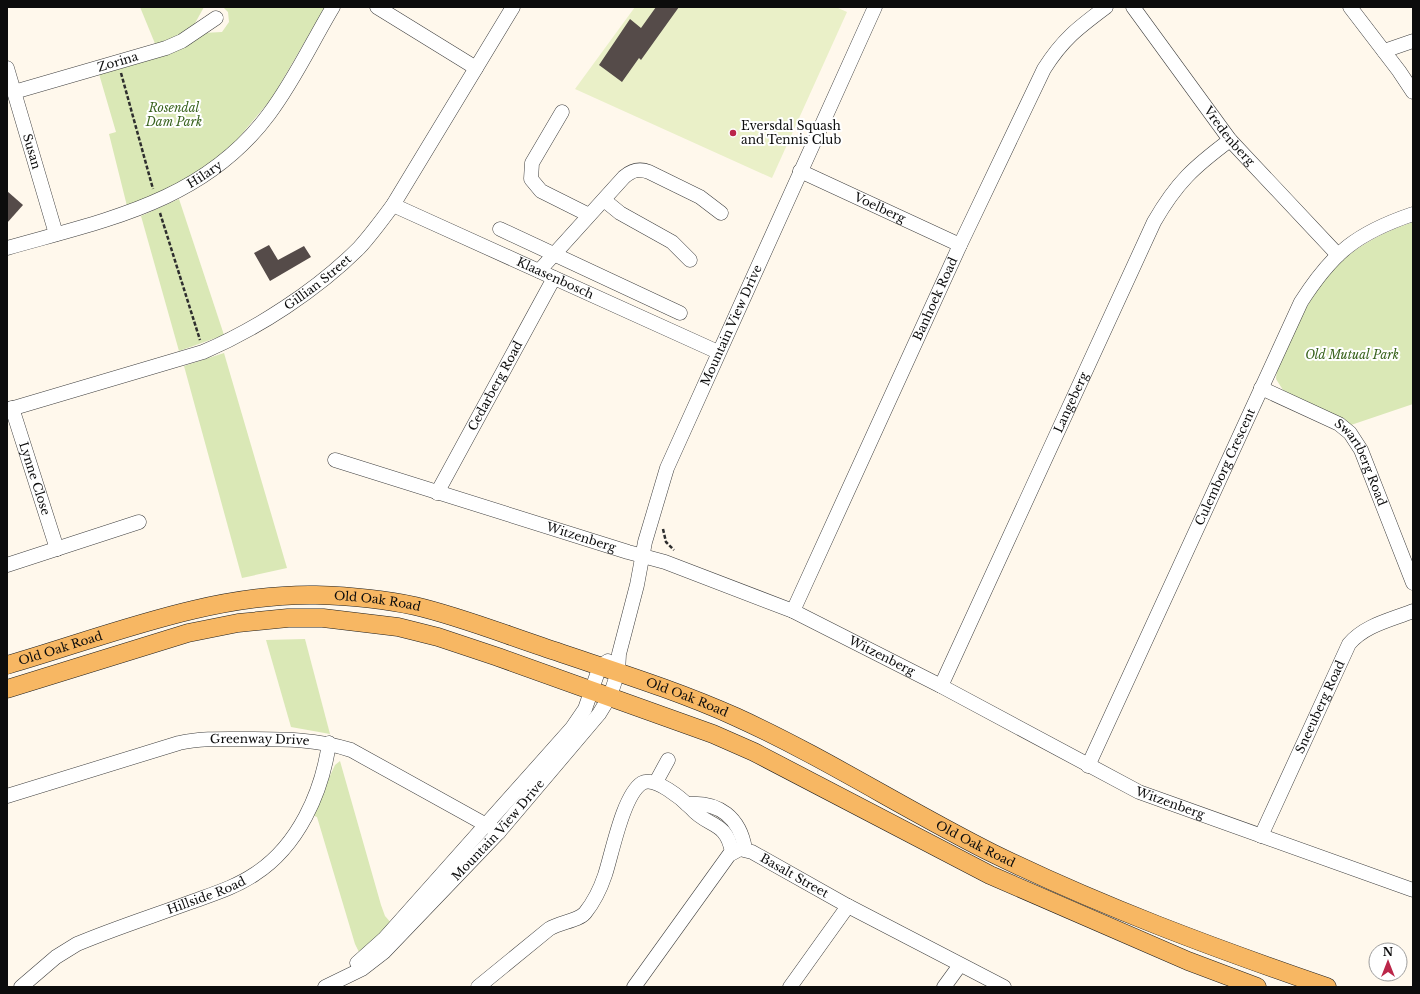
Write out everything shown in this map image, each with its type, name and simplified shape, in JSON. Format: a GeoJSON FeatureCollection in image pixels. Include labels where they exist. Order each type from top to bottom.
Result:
{"type":"FeatureCollection","features":[{"type":"Feature","properties":{"kind":"main road","name":"Old Oak Road"},"geometry":{"type":"LineString","coordinates":[[7,665],[182,613],[226,603],[270,597],[315,595],[360,598],[414,606],[466,621],[618,672],[737,717],[814,756],[991,852],[1127,913],[1327,987]]}},
{"type":"Feature","properties":{"kind":"main road","name":"Old Oak Road"},"geometry":{"type":"LineString","coordinates":[[7,689],[188,633],[238,623],[288,618],[323,618],[398,627],[438,637],[591,689],[690,725],[754,752],[990,875],[1188,961],[1257,987]]}},
{"type":"Feature","properties":{"kind":"street","name":"Hilary"},"geometry":{"type":"LineString","coordinates":[[7,248],[126,213],[157,202],[177,192],[215,168],[257,129],[270,114],[333,7]]}},
{"type":"Feature","properties":{"kind":"street"},"geometry":{"type":"LineString","coordinates":[[377,7],[476,68]]}},
{"type":"Feature","properties":{"kind":"street","name":"Gillian Street"},"geometry":{"type":"LineString","coordinates":[[9,409],[203,352],[239,337],[311,288],[345,261],[360,247],[393,205],[513,7]]}},
{"type":"Feature","properties":{"kind":"street","name":"Mountain View Drive"},"geometry":{"type":"LineString","coordinates":[[325,987],[362,969],[384,952],[499,832],[587,730],[610,696],[618,672],[619,654],[637,585],[642,556],[666,468],[875,7]]}},
{"type":"Feature","properties":{"kind":"street","name":"Banhoek Road"},"geometry":{"type":"LineString","coordinates":[[793,611],[960,244],[1044,69],[1058,47],[1106,7]]}},
{"type":"Feature","properties":{"kind":"street","name":"Vredenberg"},"geometry":{"type":"LineString","coordinates":[[1133,7],[1230,140],[1338,255]]}},
{"type":"Feature","properties":{"kind":"street"},"geometry":{"type":"LineString","coordinates":[[1350,7],[1413,92]]}},
{"type":"Feature","properties":{"kind":"street","name":"Zorina"},"geometry":{"type":"LineString","coordinates":[[14,92],[166,48],[182,41],[216,18]]}},
{"type":"Feature","properties":{"kind":"street"},"geometry":{"type":"LineString","coordinates":[[1384,51],[1413,41]]}},
{"type":"Feature","properties":{"kind":"street","name":"Susan"},"geometry":{"type":"LineString","coordinates":[[7,68],[56,234]]}},
{"type":"Feature","properties":{"kind":"street"},"geometry":{"type":"LineString","coordinates":[[562,112],[532,163],[531,179],[540,191],[589,215]]}},
{"type":"Feature","properties":{"kind":"street","name":"Langeberg"},"geometry":{"type":"LineString","coordinates":[[941,686],[1154,222],[1168,198],[1191,170],[1230,140]]}},
{"type":"Feature","properties":{"kind":"street"},"geometry":{"type":"LineString","coordinates":[[539,271],[589,215],[629,173],[633,171],[644,170],[700,197],[721,213]]}},
{"type":"Feature","properties":{"kind":"street","name":"Voelberg"},"geometry":{"type":"LineString","coordinates":[[800,171],[960,244]]}},
{"type":"Feature","properties":{"kind":"street"},"geometry":{"type":"LineString","coordinates":[[604,200],[620,213],[672,242],[690,260]]}},
{"type":"Feature","properties":{"kind":"street","name":"Klaasenbosch"},"geometry":{"type":"LineString","coordinates":[[393,205],[718,352]]}},
{"type":"Feature","properties":{"kind":"street","name":"Culemborg Crescent"},"geometry":{"type":"LineString","coordinates":[[1088,766],[1301,302],[1319,276],[1338,255],[1370,231],[1413,214]]}},
{"type":"Feature","properties":{"kind":"street"},"geometry":{"type":"LineString","coordinates":[[500,229],[680,313]]}},
{"type":"Feature","properties":{"kind":"street","name":"Cedarberg Road"},"geometry":{"type":"LineString","coordinates":[[436,493],[554,278]]}},
{"type":"Feature","properties":{"kind":"street","name":"Swartberg Road"},"geometry":{"type":"LineString","coordinates":[[1261,388],[1339,424],[1350,433],[1361,450],[1413,582]]}},
{"type":"Feature","properties":{"kind":"street","name":"Lynne Close"},"geometry":{"type":"LineString","coordinates":[[9,409],[57,549]]}},
{"type":"Feature","properties":{"kind":"street","name":"Witzenberg"},"geometry":{"type":"LineString","coordinates":[[335,460],[436,493],[673,565],[793,611],[941,686],[1139,792],[1413,890]]}},
{"type":"Feature","properties":{"kind":"street"},"geometry":{"type":"LineString","coordinates":[[7,564],[139,522]]}},
{"type":"Feature","properties":{"kind":"street","name":"Sneeuberg Road"},"geometry":{"type":"LineString","coordinates":[[1261,836],[1349,644],[1354,638],[1368,628],[1413,611]]}},
{"type":"Feature","properties":{"kind":"street"},"geometry":{"type":"LineString","coordinates":[[600,666],[619,654]]}},
{"type":"Feature","properties":{"kind":"street","name":"Mountain View Drive"},"geometry":{"type":"LineString","coordinates":[[341,979],[385,938],[572,728],[584,709],[600,666]]}},
{"type":"Feature","properties":{"kind":"street","name":"Greenway Drive"},"geometry":{"type":"LineString","coordinates":[[7,796],[188,741],[208,739],[292,739],[329,743],[358,754],[499,832]]}},
{"type":"Feature","properties":{"kind":"street","name":"Hillside Road"},"geometry":{"type":"LineString","coordinates":[[21,987],[56,957],[77,944],[232,887],[266,866],[285,846],[302,823],[324,771],[329,743]]}},
{"type":"Feature","properties":{"kind":"street"},"geometry":{"type":"LineString","coordinates":[[656,782],[668,760]]}},
{"type":"Feature","properties":{"kind":"street"},"geometry":{"type":"LineString","coordinates":[[483,986],[549,929],[560,923],[576,919],[584,914],[604,877],[624,811],[633,793],[643,783],[656,782],[687,804],[703,803],[710,805],[732,818],[742,832],[738,851],[634,987]]}},
{"type":"Feature","properties":{"kind":"street","name":"Basalt Street"},"geometry":{"type":"LineString","coordinates":[[738,851],[1004,987]]}},
{"type":"Feature","properties":{"kind":"street"},"geometry":{"type":"LineString","coordinates":[[790,987],[848,906]]}},
{"type":"Feature","properties":{"kind":"street"},"geometry":{"type":"LineString","coordinates":[[944,987],[960,965]]}},
{"type":"Feature","properties":{"kind":"path"},"geometry":{"type":"LineString","coordinates":[[118,62],[157,202],[203,352]]}},
{"type":"Feature","properties":{"kind":"path"},"geometry":{"type":"LineString","coordinates":[[663,527],[666,542],[676,552]]}},
{"type":"Feature","properties":{"kind":"green space"},"geometry":{"type":"Polygon","coordinates":[[[140,7],[204,7],[194,25],[184,33],[156,46],[140,7]]]}},
{"type":"Feature","properties":{"kind":"green space","name":"Rosendal Dam Park"},"geometry":{"type":"Polygon","coordinates":[[[223,7],[325,7],[272,98],[236,141],[206,167],[168,190],[127,206],[109,134],[116,132],[99,74],[203,33],[222,32],[229,22],[228,12],[223,7]]]}},
{"type":"Feature","properties":{"kind":"green space","name":"Eversdal Squash and Tennis Club"},"geometry":{"type":"Polygon","coordinates":[[[635,7],[836,7],[847,12],[772,178],[575,89],[635,7]]]}},
{"type":"Feature","properties":{"kind":"green space"},"geometry":{"type":"Polygon","coordinates":[[[179,199],[224,335],[179,351],[141,216],[179,199]]]}},
{"type":"Feature","properties":{"kind":"green space","name":"Old Mutual Park"},"geometry":{"type":"Polygon","coordinates":[[[1413,222],[1413,404],[1351,425],[1283,390],[1276,379],[1277,369],[1301,318],[1326,278],[1342,261],[1361,247],[1384,234],[1413,222]]]}},
{"type":"Feature","properties":{"kind":"green space"},"geometry":{"type":"Polygon","coordinates":[[[224,353],[287,568],[242,578],[184,366],[224,353]]]}},
{"type":"Feature","properties":{"kind":"green space"},"geometry":{"type":"Polygon","coordinates":[[[305,639],[330,734],[291,727],[266,640],[305,639]]]}},
{"type":"Feature","properties":{"kind":"green space"},"geometry":{"type":"Polygon","coordinates":[[[340,761],[381,905],[385,916],[392,924],[360,954],[355,944],[317,817],[312,815],[335,765],[340,761]]]}},
{"type":"Feature","properties":{"kind":"building"},"geometry":{"type":"Polygon","coordinates":[[[656,7],[679,7],[641,60],[639,58],[622,82],[599,65],[630,19],[641,28],[656,7]]]}},
{"type":"Feature","properties":{"kind":"building"},"geometry":{"type":"Polygon","coordinates":[[[7,191],[23,205],[7,223],[7,191]]]}},
{"type":"Feature","properties":{"kind":"building"},"geometry":{"type":"Polygon","coordinates":[[[269,245],[278,260],[304,246],[311,257],[270,281],[254,253],[269,245]]]}},
{"type":"Feature","properties":{"kind":"place","name":"Eversdal Squash and Tennis Club"},"geometry":{"type":"Point","coordinates":[733,133]}}]}
